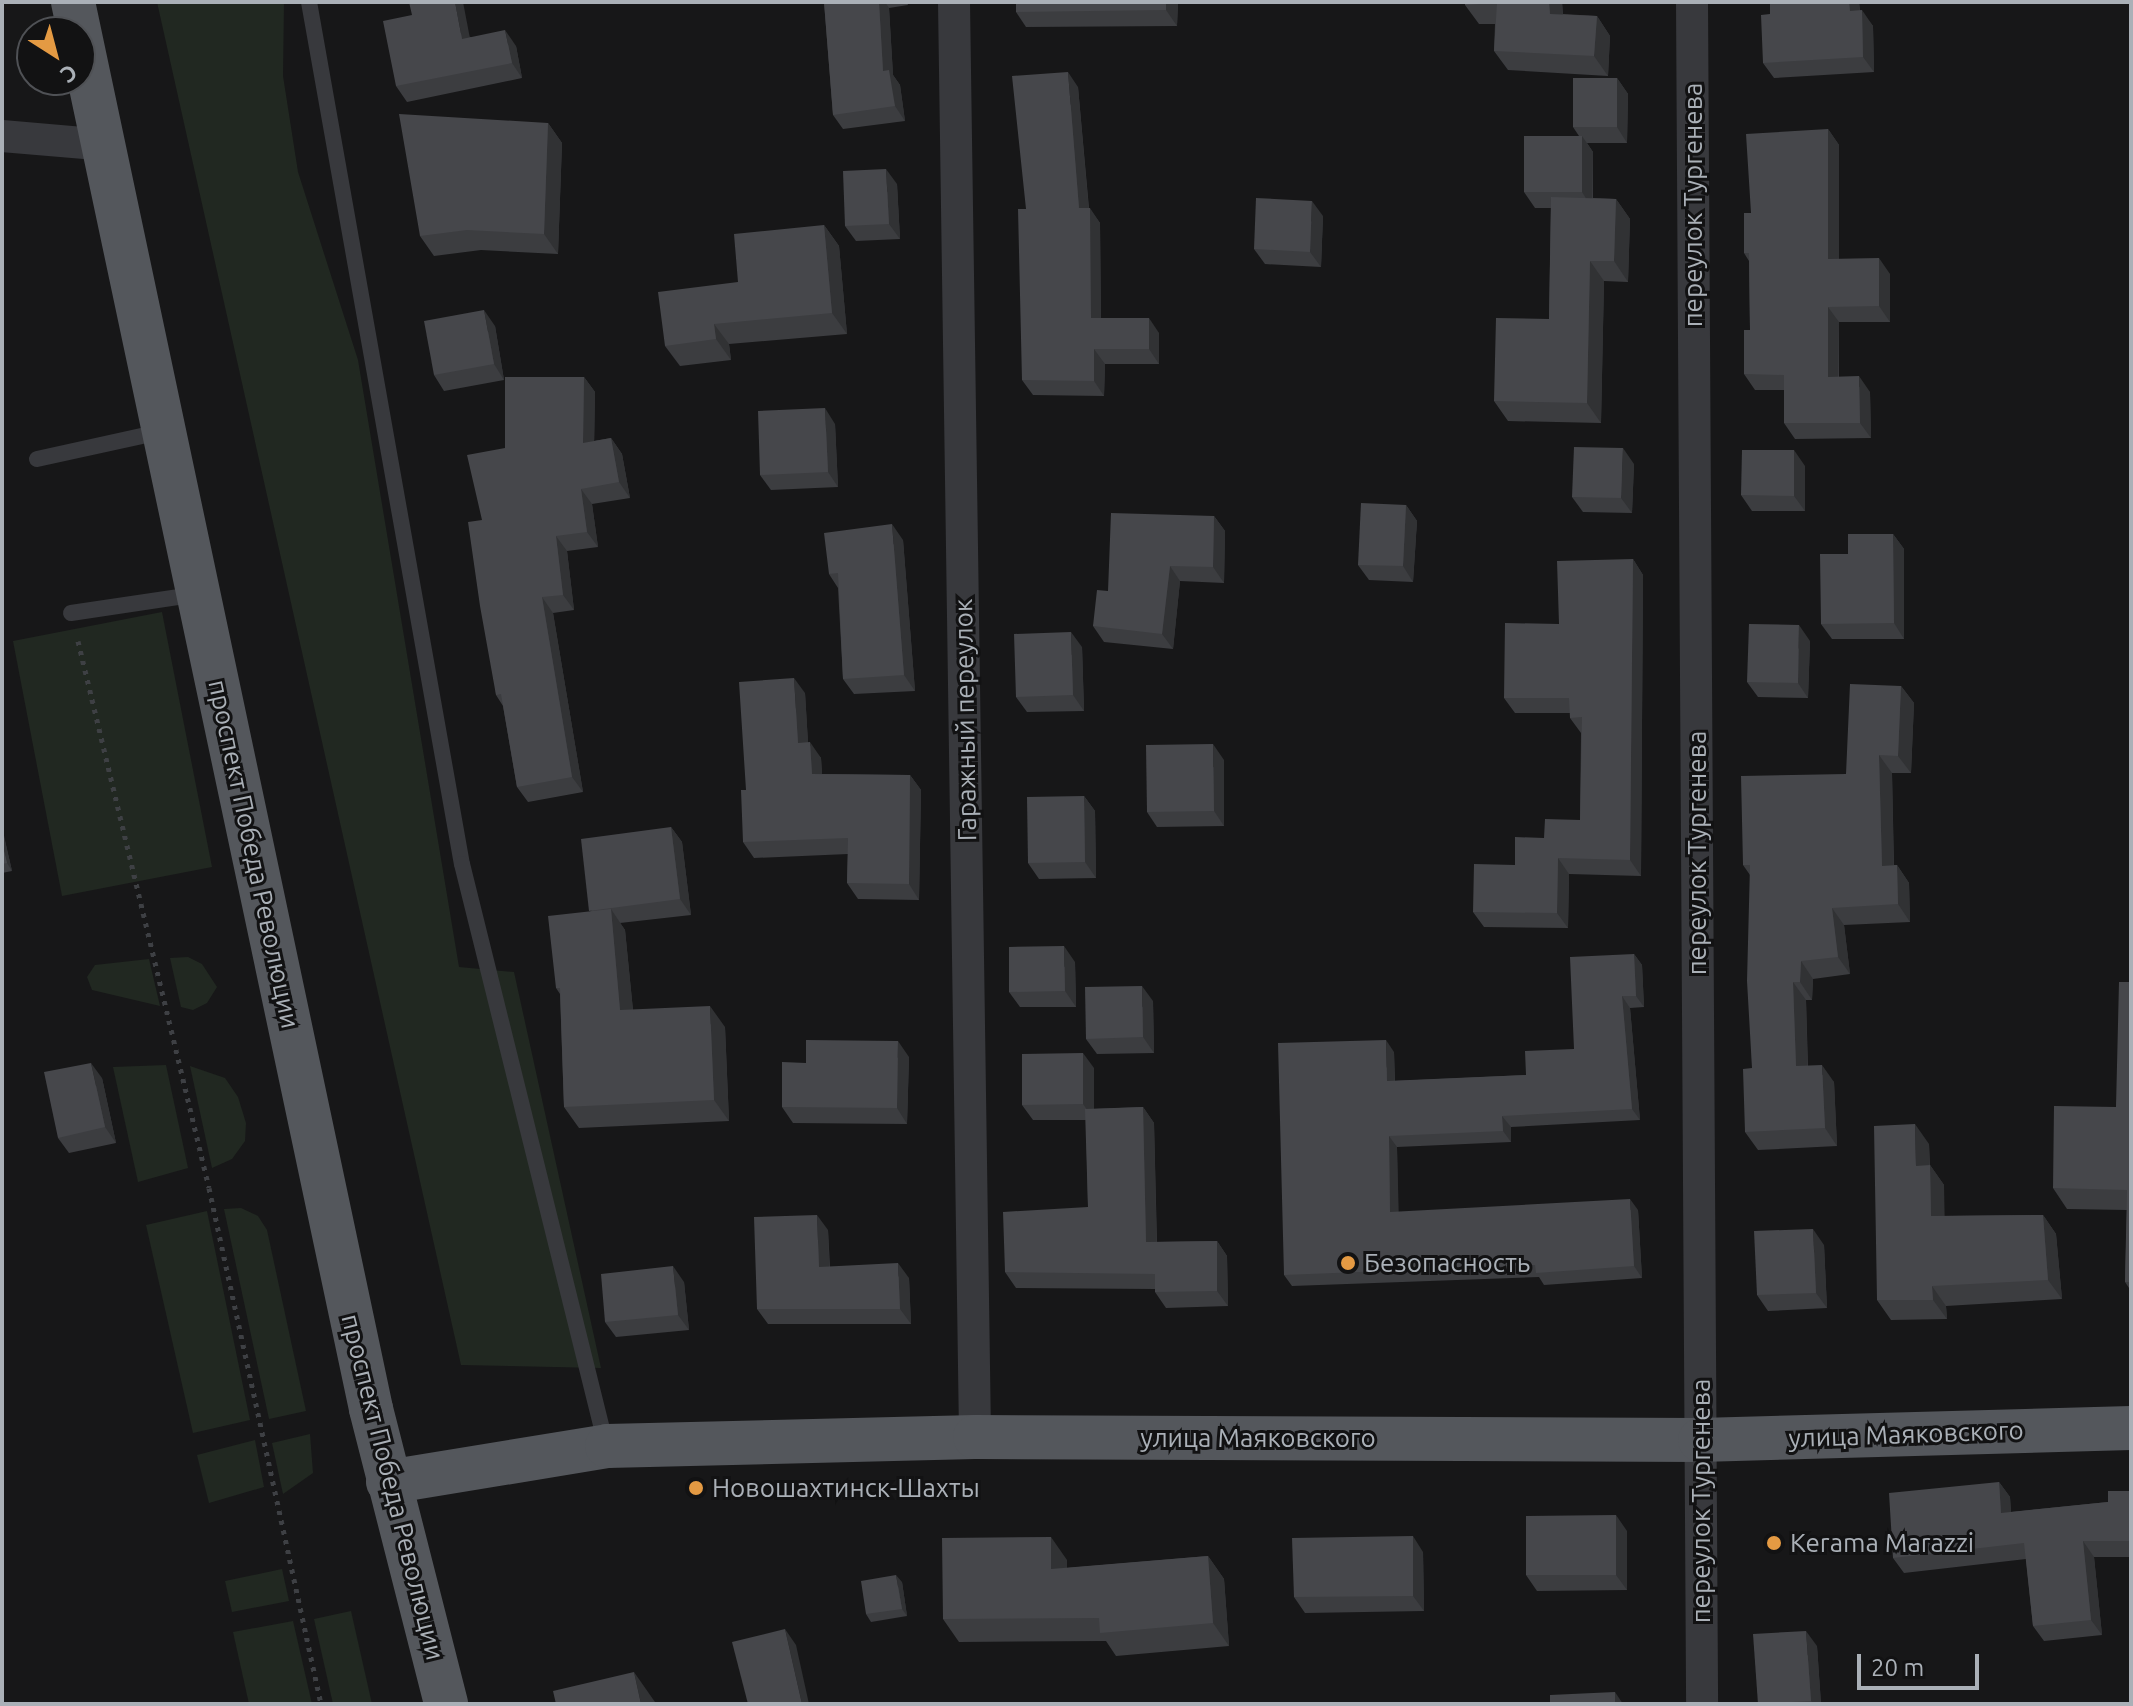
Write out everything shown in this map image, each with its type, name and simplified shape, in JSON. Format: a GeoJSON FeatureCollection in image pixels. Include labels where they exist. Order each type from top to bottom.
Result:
{"type":"FeatureCollection","features":[{"type":"Feature","properties":{"kind":"main road","name":"проспект Победа Революции"},"geometry":{"type":"LineString","coordinates":[[73,2],[106,145],[388,1482],[446,1704]]}},
{"type":"Feature","properties":{"kind":"main road","name":"улица Маяковского"},"geometry":{"type":"LineString","coordinates":[[388,1482],[607,1446],[975,1437],[1700,1440],[2131,1428]]}},
{"type":"Feature","properties":{"kind":"street","name":"Гаражный переулок"},"geometry":{"type":"LineString","coordinates":[[954,2],[975,1437]]}},
{"type":"Feature","properties":{"kind":"street","name":"переулок Тургенева"},"geometry":{"type":"LineString","coordinates":[[1692,2],[1702,1704]]}},
{"type":"Feature","properties":{"kind":"street"},"geometry":{"type":"LineString","coordinates":[[2,136],[106,145]]}},
{"type":"Feature","properties":{"kind":"lane"},"geometry":{"type":"LineString","coordinates":[[309,2],[462,864],[607,1446]]}},
{"type":"Feature","properties":{"kind":"lane"},"geometry":{"type":"LineString","coordinates":[[37,459],[165,431]]}},
{"type":"Feature","properties":{"kind":"lane"},"geometry":{"type":"LineString","coordinates":[[71,613],[199,594]]}},
{"type":"Feature","properties":{"kind":"path"},"geometry":{"type":"LineString","coordinates":[[71,613],[209,1188],[321,1704]]}},
{"type":"Feature","properties":{"kind":"shaded area"},"geometry":{"type":"Polygon","coordinates":[[[157,2],[284,2],[283,76],[298,172],[358,360],[459,967],[514,972],[601,1368],[461,1365],[157,2]]]}},
{"type":"Feature","properties":{"kind":"shaded area"},"geometry":{"type":"Polygon","coordinates":[[[162,612],[212,867],[62,896],[13,641],[162,612]]]}},
{"type":"Feature","properties":{"kind":"shaded area"},"geometry":{"type":"Polygon","coordinates":[[[188,957],[202,964],[217,987],[207,1003],[193,1010],[181,1007],[170,958],[188,957]]]}},
{"type":"Feature","properties":{"kind":"shaded area"},"geometry":{"type":"Polygon","coordinates":[[[149,959],[160,1006],[92,990],[87,977],[95,965],[149,959]]]}},
{"type":"Feature","properties":{"kind":"shaded area"},"geometry":{"type":"Polygon","coordinates":[[[166,1065],[188,1168],[138,1182],[113,1067],[166,1065]]]}},
{"type":"Feature","properties":{"kind":"shaded area"},"geometry":{"type":"Polygon","coordinates":[[[190,1066],[225,1078],[238,1097],[246,1123],[245,1141],[232,1159],[212,1168],[190,1066]]]}},
{"type":"Feature","properties":{"kind":"shaded area"},"geometry":{"type":"Polygon","coordinates":[[[241,1208],[258,1216],[267,1230],[306,1411],[269,1419],[224,1209],[241,1208]]]}},
{"type":"Feature","properties":{"kind":"shaded area"},"geometry":{"type":"Polygon","coordinates":[[[207,1211],[250,1420],[193,1433],[146,1225],[207,1211]]]}},
{"type":"Feature","properties":{"kind":"shaded area"},"geometry":{"type":"Polygon","coordinates":[[[310,1434],[313,1473],[283,1494],[272,1443],[310,1434]]]}},
{"type":"Feature","properties":{"kind":"shaded area"},"geometry":{"type":"Polygon","coordinates":[[[255,1440],[264,1487],[209,1503],[197,1455],[255,1440]]]}},
{"type":"Feature","properties":{"kind":"shaded area"},"geometry":{"type":"Polygon","coordinates":[[[282,1569],[289,1601],[232,1612],[225,1581],[282,1569]]]}},
{"type":"Feature","properties":{"kind":"shaded area"},"geometry":{"type":"Polygon","coordinates":[[[351,1611],[372,1704],[333,1704],[314,1619],[351,1611]]]}},
{"type":"Feature","properties":{"kind":"shaded area"},"geometry":{"type":"Polygon","coordinates":[[[293,1621],[312,1704],[249,1704],[233,1632],[293,1621]]]}},
{"type":"Feature","properties":{"kind":"building"},"geometry":{"type":"Polygon","coordinates":[[[409,2],[455,2],[462,39],[505,30],[512,63],[396,86],[383,21],[412,15],[409,2]]]}},
{"type":"Feature","properties":{"kind":"building"},"geometry":{"type":"Polygon","coordinates":[[[824,2],[879,2],[883,71],[889,70],[895,106],[833,115],[824,2]]]}},
{"type":"Feature","properties":{"kind":"building"},"geometry":{"type":"Polygon","coordinates":[[[1016,2],[1166,2],[1166,10],[1016,12],[1016,2]]]}},
{"type":"Feature","properties":{"kind":"building"},"geometry":{"type":"Polygon","coordinates":[[[1465,2],[1549,2],[1550,14],[1597,16],[1594,56],[1494,51],[1497,3],[1465,5],[1465,2]]]}},
{"type":"Feature","properties":{"kind":"building"},"geometry":{"type":"Polygon","coordinates":[[[1770,2],[1849,2],[1850,11],[1862,10],[1863,57],[1763,63],[1761,15],[1770,14],[1770,2]]]}},
{"type":"Feature","properties":{"kind":"building"},"geometry":{"type":"Polygon","coordinates":[[[1068,72],[1079,208],[1090,208],[1091,318],[1149,318],[1149,349],[1094,349],[1094,381],[1022,380],[1018,209],[1026,209],[1012,76],[1068,72]]]}},
{"type":"Feature","properties":{"kind":"building"},"geometry":{"type":"Polygon","coordinates":[[[1573,78],[1617,78],[1617,127],[1573,127],[1573,78]]]}},
{"type":"Feature","properties":{"kind":"building"},"geometry":{"type":"Polygon","coordinates":[[[399,114],[548,123],[544,234],[467,230],[420,236],[399,114]]]}},
{"type":"Feature","properties":{"kind":"building"},"geometry":{"type":"Polygon","coordinates":[[[1828,129],[1828,259],[1879,258],[1879,306],[1828,307],[1828,377],[1859,376],[1860,423],[1784,423],[1784,375],[1744,374],[1744,330],[1750,330],[1749,253],[1744,253],[1744,213],[1751,213],[1746,134],[1828,129]]]}},
{"type":"Feature","properties":{"kind":"building"},"geometry":{"type":"Polygon","coordinates":[[[1524,136],[1582,136],[1582,192],[1524,192],[1524,136]]]}},
{"type":"Feature","properties":{"kind":"building"},"geometry":{"type":"Polygon","coordinates":[[[886,169],[889,224],[845,226],[843,171],[886,169]]]}},
{"type":"Feature","properties":{"kind":"building"},"geometry":{"type":"Polygon","coordinates":[[[1551,197],[1616,199],[1614,261],[1590,261],[1587,403],[1494,401],[1496,318],[1549,319],[1551,197]]]}},
{"type":"Feature","properties":{"kind":"building"},"geometry":{"type":"Polygon","coordinates":[[[1256,198],[1312,201],[1310,252],[1254,249],[1256,198]]]}},
{"type":"Feature","properties":{"kind":"building"},"geometry":{"type":"Polygon","coordinates":[[[824,225],[832,313],[714,324],[716,339],[665,346],[658,292],[738,282],[734,234],[824,225]]]}},
{"type":"Feature","properties":{"kind":"building"},"geometry":{"type":"Polygon","coordinates":[[[484,310],[494,364],[434,375],[424,321],[484,310]]]}},
{"type":"Feature","properties":{"kind":"building"},"geometry":{"type":"Polygon","coordinates":[[[505,377],[584,377],[583,443],[611,438],[619,482],[581,489],[587,532],[556,536],[563,595],[542,597],[572,777],[517,787],[501,694],[496,695],[468,522],[482,520],[467,455],[505,448],[505,377]]]}},
{"type":"Feature","properties":{"kind":"building"},"geometry":{"type":"Polygon","coordinates":[[[825,408],[828,472],[760,475],[758,411],[825,408]]]}},
{"type":"Feature","properties":{"kind":"building"},"geometry":{"type":"Polygon","coordinates":[[[1574,447],[1623,448],[1621,498],[1572,497],[1574,447]]]}},
{"type":"Feature","properties":{"kind":"building"},"geometry":{"type":"Polygon","coordinates":[[[1742,450],[1794,450],[1794,496],[1741,495],[1742,450]]]}},
{"type":"Feature","properties":{"kind":"building"},"geometry":{"type":"Polygon","coordinates":[[[1361,503],[1406,505],[1403,566],[1358,565],[1361,503]]]}},
{"type":"Feature","properties":{"kind":"building"},"geometry":{"type":"Polygon","coordinates":[[[1111,513],[1214,516],[1213,567],[1170,566],[1162,634],[1093,626],[1097,590],[1108,591],[1111,513]]]}},
{"type":"Feature","properties":{"kind":"building"},"geometry":{"type":"Polygon","coordinates":[[[892,524],[904,675],[843,679],[838,573],[829,574],[824,533],[892,524]]]}},
{"type":"Feature","properties":{"kind":"building"},"geometry":{"type":"Polygon","coordinates":[[[1848,534],[1893,534],[1894,623],[1821,624],[1820,554],[1848,554],[1848,534]]]}},
{"type":"Feature","properties":{"kind":"building"},"geometry":{"type":"Polygon","coordinates":[[[1633,559],[1630,860],[1558,858],[1557,913],[1473,912],[1474,864],[1515,865],[1515,837],[1544,838],[1545,819],[1580,820],[1582,717],[1570,718],[1569,698],[1504,698],[1505,623],[1559,624],[1557,561],[1633,559]]]}},
{"type":"Feature","properties":{"kind":"building"},"geometry":{"type":"Polygon","coordinates":[[[1749,624],[1799,625],[1798,683],[1747,682],[1749,624]]]}},
{"type":"Feature","properties":{"kind":"building"},"geometry":{"type":"Polygon","coordinates":[[[1071,632],[1073,695],[1016,697],[1014,634],[1071,632]]]}},
{"type":"Feature","properties":{"kind":"building"},"geometry":{"type":"Polygon","coordinates":[[[794,678],[798,743],[810,742],[812,774],[910,775],[909,884],[847,883],[848,838],[743,842],[741,790],[746,790],[739,682],[794,678]]]}},
{"type":"Feature","properties":{"kind":"building"},"geometry":{"type":"Polygon","coordinates":[[[1850,684],[1901,686],[1898,756],[1879,755],[1882,866],[1897,865],[1898,904],[1832,908],[1838,957],[1801,961],[1800,982],[1793,982],[1796,1066],[1822,1065],[1825,1128],[1745,1132],[1743,1069],[1752,1068],[1747,981],[1750,865],[1743,865],[1741,776],[1846,774],[1850,684]]]}},
{"type":"Feature","properties":{"kind":"building"},"geometry":{"type":"Polygon","coordinates":[[[1213,744],[1214,811],[1147,812],[1146,745],[1213,744]]]}},
{"type":"Feature","properties":{"kind":"building"},"geometry":{"type":"Polygon","coordinates":[[[1084,796],[1085,862],[1028,863],[1027,797],[1084,796]]]}},
{"type":"Feature","properties":{"kind":"building"},"geometry":{"type":"Polygon","coordinates":[[[671,827],[680,899],[589,911],[581,839],[671,827]]]}},
{"type":"Feature","properties":{"kind":"building"},"geometry":{"type":"Polygon","coordinates":[[[2,843],[7,863],[2,864],[2,843]]]}},
{"type":"Feature","properties":{"kind":"building"},"geometry":{"type":"Polygon","coordinates":[[[611,909],[620,1010],[710,1006],[714,1100],[564,1107],[560,988],[556,988],[548,916],[611,909]]]}},
{"type":"Feature","properties":{"kind":"building"},"geometry":{"type":"Polygon","coordinates":[[[1064,946],[1065,991],[1009,992],[1009,947],[1064,946]]]}},
{"type":"Feature","properties":{"kind":"building"},"geometry":{"type":"Polygon","coordinates":[[[1634,954],[1636,996],[1622,996],[1632,1109],[1502,1116],[1503,1131],[1389,1136],[1390,1212],[1630,1199],[1634,1266],[1536,1273],[1535,1265],[1284,1275],[1278,1043],[1386,1040],[1387,1081],[1526,1075],[1525,1051],[1574,1049],[1570,957],[1634,954]]]}},
{"type":"Feature","properties":{"kind":"building"},"geometry":{"type":"Polygon","coordinates":[[[2119,982],[2131,982],[2131,1282],[2125,1282],[2127,1190],[2053,1188],[2054,1106],[2116,1107],[2119,982]]]}},
{"type":"Feature","properties":{"kind":"building"},"geometry":{"type":"Polygon","coordinates":[[[1142,986],[1143,1037],[1086,1039],[1085,987],[1142,986]]]}},
{"type":"Feature","properties":{"kind":"building"},"geometry":{"type":"Polygon","coordinates":[[[806,1040],[898,1041],[897,1108],[782,1107],[782,1062],[806,1063],[806,1040]]]}},
{"type":"Feature","properties":{"kind":"building"},"geometry":{"type":"Polygon","coordinates":[[[1083,1053],[1083,1104],[1022,1105],[1022,1054],[1083,1053]]]}},
{"type":"Feature","properties":{"kind":"building"},"geometry":{"type":"Polygon","coordinates":[[[91,1063],[105,1127],[58,1138],[44,1072],[91,1063]]]}},
{"type":"Feature","properties":{"kind":"building"},"geometry":{"type":"Polygon","coordinates":[[[1143,1107],[1146,1242],[1217,1241],[1217,1291],[1155,1292],[1155,1274],[1005,1272],[1003,1212],[1088,1207],[1085,1109],[1143,1107]]]}},
{"type":"Feature","properties":{"kind":"building"},"geometry":{"type":"Polygon","coordinates":[[[1915,1124],[1916,1166],[1930,1165],[1931,1216],[2043,1215],[2048,1280],[1932,1286],[1933,1300],[1877,1300],[1874,1126],[1915,1124]]]}},
{"type":"Feature","properties":{"kind":"building"},"geometry":{"type":"Polygon","coordinates":[[[817,1215],[819,1267],[898,1263],[900,1309],[757,1309],[754,1217],[817,1215]]]}},
{"type":"Feature","properties":{"kind":"building"},"geometry":{"type":"Polygon","coordinates":[[[1813,1229],[1816,1293],[1757,1295],[1754,1231],[1813,1229]]]}},
{"type":"Feature","properties":{"kind":"building"},"geometry":{"type":"Polygon","coordinates":[[[673,1266],[678,1315],[605,1322],[601,1274],[673,1266]]]}},
{"type":"Feature","properties":{"kind":"building"},"geometry":{"type":"Polygon","coordinates":[[[1999,1482],[2001,1513],[2108,1502],[2108,1491],[2131,1491],[2131,1541],[2083,1541],[2091,1620],[2033,1626],[2024,1543],[1893,1558],[1889,1493],[1999,1482]]]}},
{"type":"Feature","properties":{"kind":"building"},"geometry":{"type":"Polygon","coordinates":[[[1616,1515],[1616,1575],[1526,1575],[1526,1516],[1616,1515]]]}},
{"type":"Feature","properties":{"kind":"building"},"geometry":{"type":"Polygon","coordinates":[[[1413,1536],[1413,1596],[1294,1597],[1292,1538],[1413,1536]]]}},
{"type":"Feature","properties":{"kind":"building"},"geometry":{"type":"Polygon","coordinates":[[[1051,1537],[1051,1569],[1208,1556],[1213,1623],[1100,1633],[1099,1618],[943,1619],[942,1538],[1051,1537]]]}},
{"type":"Feature","properties":{"kind":"building"},"geometry":{"type":"Polygon","coordinates":[[[896,1575],[902,1609],[866,1614],[861,1581],[896,1575]]]}},
{"type":"Feature","properties":{"kind":"building"},"geometry":{"type":"Polygon","coordinates":[[[785,1629],[802,1704],[748,1704],[732,1642],[785,1629]]]}},
{"type":"Feature","properties":{"kind":"building"},"geometry":{"type":"Polygon","coordinates":[[[1806,1631],[1811,1701],[1758,1704],[1753,1634],[1806,1631]]]}},
{"type":"Feature","properties":{"kind":"building"},"geometry":{"type":"Polygon","coordinates":[[[634,1672],[641,1704],[556,1704],[553,1691],[634,1672]]]}},
{"type":"Feature","properties":{"kind":"building"},"geometry":{"type":"Polygon","coordinates":[[[1615,1692],[1615,1704],[1550,1704],[1550,1695],[1615,1692]]]}},
{"type":"Feature","properties":{"kind":"place","name":"Безопасность"},"geometry":{"type":"Point","coordinates":[1348,1263]}},
{"type":"Feature","properties":{"kind":"place","name":"Новошахтинск-Шахты"},"geometry":{"type":"Point","coordinates":[696,1488]}},
{"type":"Feature","properties":{"kind":"place","name":"Kerama Marazzi"},"geometry":{"type":"Point","coordinates":[1774,1543]}}]}
